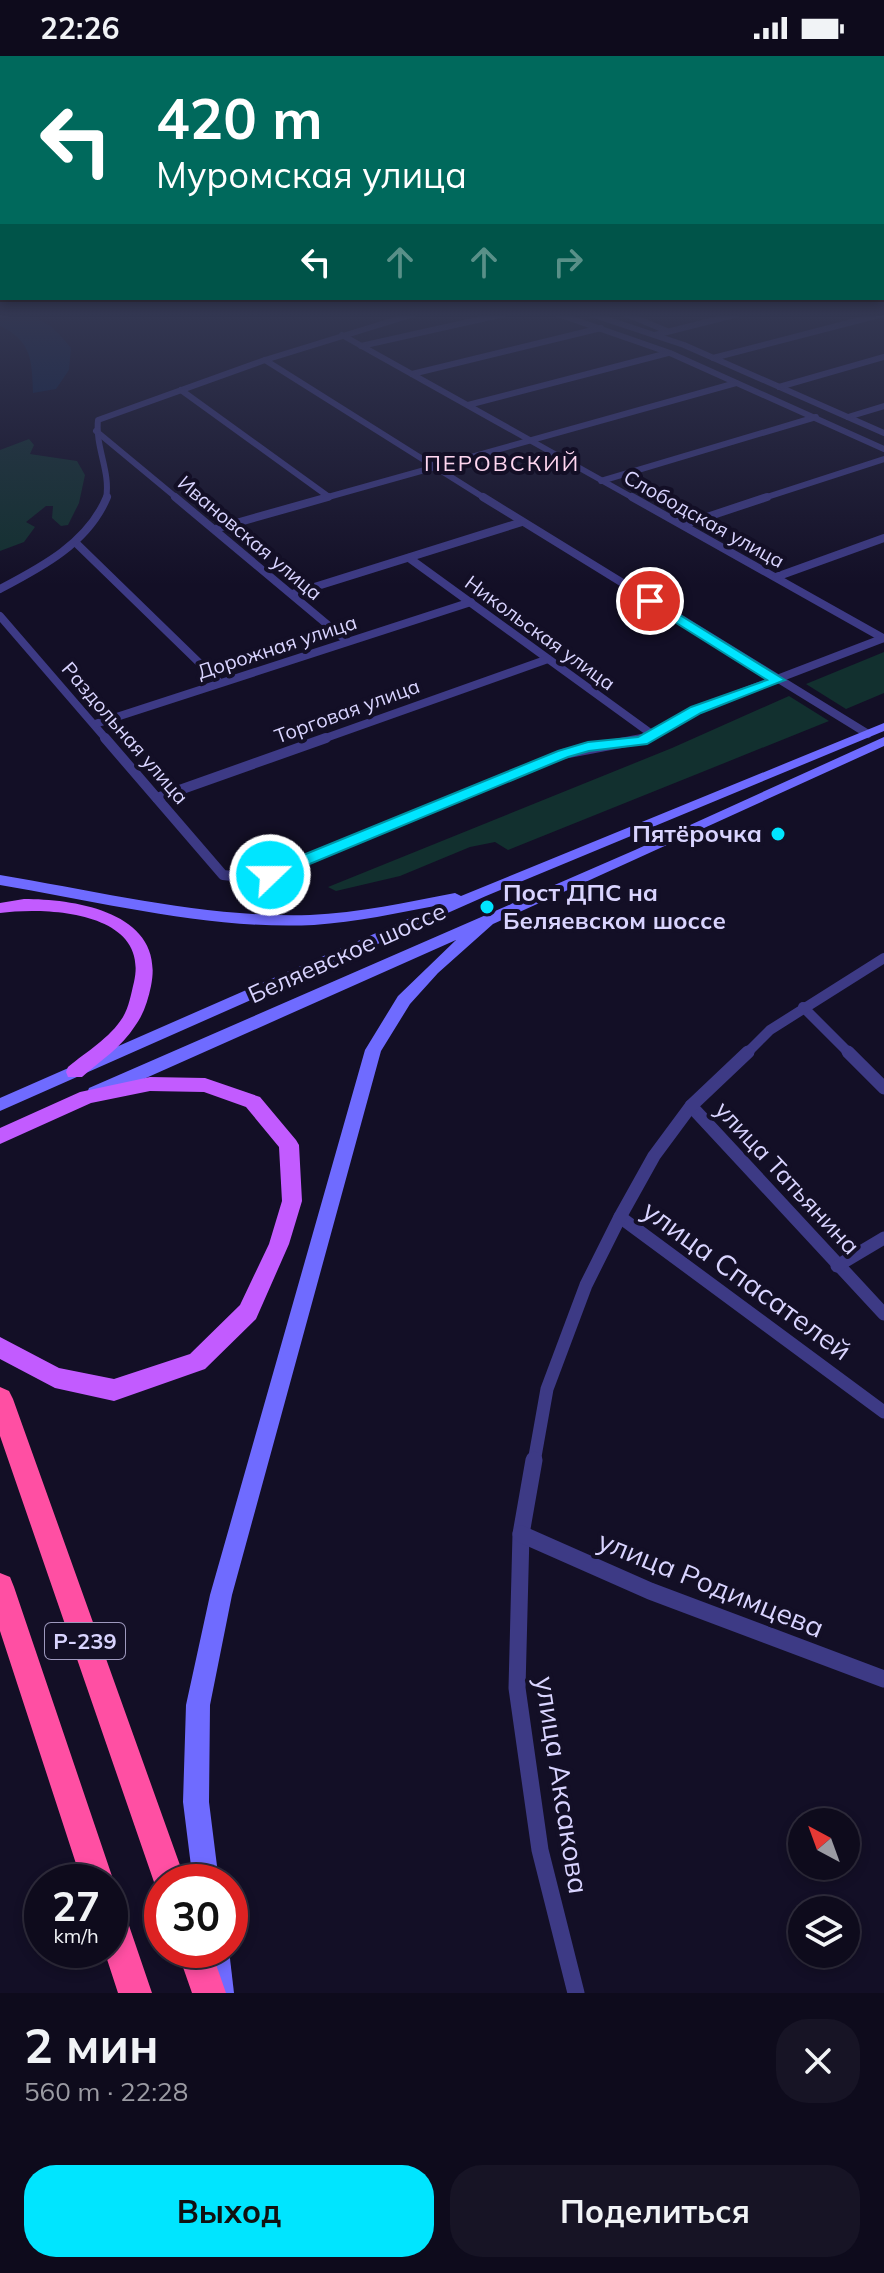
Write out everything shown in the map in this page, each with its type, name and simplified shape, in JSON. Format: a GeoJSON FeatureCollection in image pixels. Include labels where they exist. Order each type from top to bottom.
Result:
{"type":"FeatureCollection","features":[{"type":"Feature","properties":{"kind":"highway","name":"Р-239"},"geometry":{"type":"LineString","coordinates":[[0,1399],[164,1864]]}},
{"type":"Feature","properties":{"kind":"highway","name":"Р-239"},"geometry":{"type":"LineString","coordinates":[[0,1587],[92,1864]]}},
{"type":"Feature","properties":{"kind":"highway"},"geometry":{"type":"LineString","coordinates":[[127,1968],[135,1993]]}},
{"type":"Feature","properties":{"kind":"highway"},"geometry":{"type":"LineString","coordinates":[[200,1968],[209,1993]]}},
{"type":"Feature","properties":{"kind":"main road","name":"Беляевское шоссе"},"geometry":{"type":"LineString","coordinates":[[0,1105],[481,893],[884,727]]}},
{"type":"Feature","properties":{"kind":"main road","name":"Беляевское шоссе"},"geometry":{"type":"LineString","coordinates":[[0,1136],[884,741]]}},
{"type":"Feature","properties":{"kind":"main road"},"geometry":{"type":"LineString","coordinates":[[0,880],[226,914],[292,920],[340,918],[481,893]]}},
{"type":"Feature","properties":{"kind":"main road"},"geometry":{"type":"LineString","coordinates":[[0,908],[17,904],[66,904],[92,912],[115,921],[132,937],[144,957],[145,983],[129,1022],[75,1072]]}},
{"type":"Feature","properties":{"kind":"main road"},"geometry":{"type":"LineString","coordinates":[[204,1864],[196,1802],[198,1705],[221,1595],[373,1050],[404,1000],[433,969],[491,917]]}},
{"type":"Feature","properties":{"kind":"main road"},"geometry":{"type":"LineString","coordinates":[[0,1347],[55,1378],[114,1390],[157,1377],[197,1362],[248,1312],[279,1244],[292,1201],[289,1145],[253,1102],[205,1085],[150,1084],[87,1097]]}},
{"type":"Feature","properties":{"kind":"main road"},"geometry":{"type":"LineString","coordinates":[[217,1968],[220,1993]]}},
{"type":"Feature","properties":{"kind":"street"},"geometry":{"type":"LineString","coordinates":[[0,589],[76,543],[101,512],[109,482],[96,430],[98,420],[141,404]]}},
{"type":"Feature","properties":{"kind":"street"},"geometry":{"type":"LineString","coordinates":[[201,404],[329,497]]}},
{"type":"Feature","properties":{"kind":"street"},"geometry":{"type":"LineString","coordinates":[[336,404],[868,734]]}},
{"type":"Feature","properties":{"kind":"street"},"geometry":{"type":"LineString","coordinates":[[215,529],[658,404]]}},
{"type":"Feature","properties":{"kind":"street"},"geometry":{"type":"LineString","coordinates":[[786,404],[884,449]]}},
{"type":"Feature","properties":{"kind":"street"},"geometry":{"type":"LineString","coordinates":[[819,404],[884,433]]}},
{"type":"Feature","properties":{"kind":"street","name":"Слободская улица"},"geometry":{"type":"LineString","coordinates":[[468,405],[884,638]]}},
{"type":"Feature","properties":{"kind":"street"},"geometry":{"type":"LineString","coordinates":[[848,417],[884,406]]}},
{"type":"Feature","properties":{"kind":"street"},"geometry":{"type":"LineString","coordinates":[[601,481],[816,417]]}},
{"type":"Feature","properties":{"kind":"street","name":"Ивановская улица"},"geometry":{"type":"LineString","coordinates":[[96,430],[347,641]]}},
{"type":"Feature","properties":{"kind":"street"},"geometry":{"type":"LineString","coordinates":[[683,525],[884,459]]}},
{"type":"Feature","properties":{"kind":"street"},"geometry":{"type":"LineString","coordinates":[[292,594],[522,522]]}},
{"type":"Feature","properties":{"kind":"street"},"geometry":{"type":"LineString","coordinates":[[776,577],[884,538]]}},
{"type":"Feature","properties":{"kind":"street"},"geometry":{"type":"LineString","coordinates":[[76,543],[219,682]]}},
{"type":"Feature","properties":{"kind":"street","name":"Никольская улица"},"geometry":{"type":"LineString","coordinates":[[409,558],[653,735]]}},
{"type":"Feature","properties":{"kind":"street","name":"Дорожная улица"},"geometry":{"type":"LineString","coordinates":[[95,724],[471,602]]}},
{"type":"Feature","properties":{"kind":"street","name":"Раздольная улица"},"geometry":{"type":"LineString","coordinates":[[0,616],[223,875],[251,878],[270,875],[563,754],[588,747],[634,743],[653,735]]}},
{"type":"Feature","properties":{"kind":"street"},"geometry":{"type":"LineString","coordinates":[[653,735],[696,710],[884,638]]}},
{"type":"Feature","properties":{"kind":"street","name":"Торговая улица"},"geometry":{"type":"LineString","coordinates":[[157,798],[548,659]]}},
{"type":"Feature","properties":{"kind":"street","name":"улица Аксакова"},"geometry":{"type":"LineString","coordinates":[[576,1993],[540,1850],[517,1688],[521,1534],[547,1389],[586,1285],[620,1217],[654,1156],[691,1106],[740,1057],[803,1007],[884,958]]}},
{"type":"Feature","properties":{"kind":"street"},"geometry":{"type":"LineString","coordinates":[[803,1007],[884,1088]]}},
{"type":"Feature","properties":{"kind":"street","name":"улица Татьянина"},"geometry":{"type":"LineString","coordinates":[[691,1106],[884,1314]]}},
{"type":"Feature","properties":{"kind":"street","name":"улица Спасателей"},"geometry":{"type":"LineString","coordinates":[[620,1217],[884,1412]]}},
{"type":"Feature","properties":{"kind":"street"},"geometry":{"type":"LineString","coordinates":[[837,1266],[884,1238]]}},
{"type":"Feature","properties":{"kind":"street","name":"улица Родимцева"},"geometry":{"type":"LineString","coordinates":[[521,1534],[650,1591],[884,1679]]}},
{"type":"Feature","properties":{"kind":"green space"},"geometry":{"type":"Polygon","coordinates":[[[29,439],[34,445],[30,454],[77,461],[85,475],[79,503],[68,525],[61,526],[52,518],[53,506],[46,506],[26,522],[35,527],[24,542],[0,551],[0,450],[29,439]]]}},
{"type":"Feature","properties":{"kind":"green space"},"geometry":{"type":"Polygon","coordinates":[[[884,652],[884,693],[846,709],[806,684],[884,652]]]}},
{"type":"Feature","properties":{"kind":"green space"},"geometry":{"type":"Polygon","coordinates":[[[789,696],[829,721],[508,850],[495,842],[470,847],[400,876],[336,891],[328,887],[672,748],[789,696]]]}},
{"type":"Feature","properties":{"kind":"place","name":"Пятёрочка"},"geometry":{"type":"Point","coordinates":[778,834]}},
{"type":"Feature","properties":{"kind":"place","name":"Пост ДПС на Беляевском шоссе"},"geometry":{"type":"Point","coordinates":[487,907]}},
{"type":"Feature","properties":{"kind":"district","name":"ПЕРОВСКИЙ"},"geometry":{"type":"Point","coordinates":[502,463]}},
{"type":"Feature","properties":{"kind":"route"},"geometry":{"type":"LineString","coordinates":[[270,875],[563,754],[606,744],[642,741],[696,710],[778,680],[650,601]]}}]}
